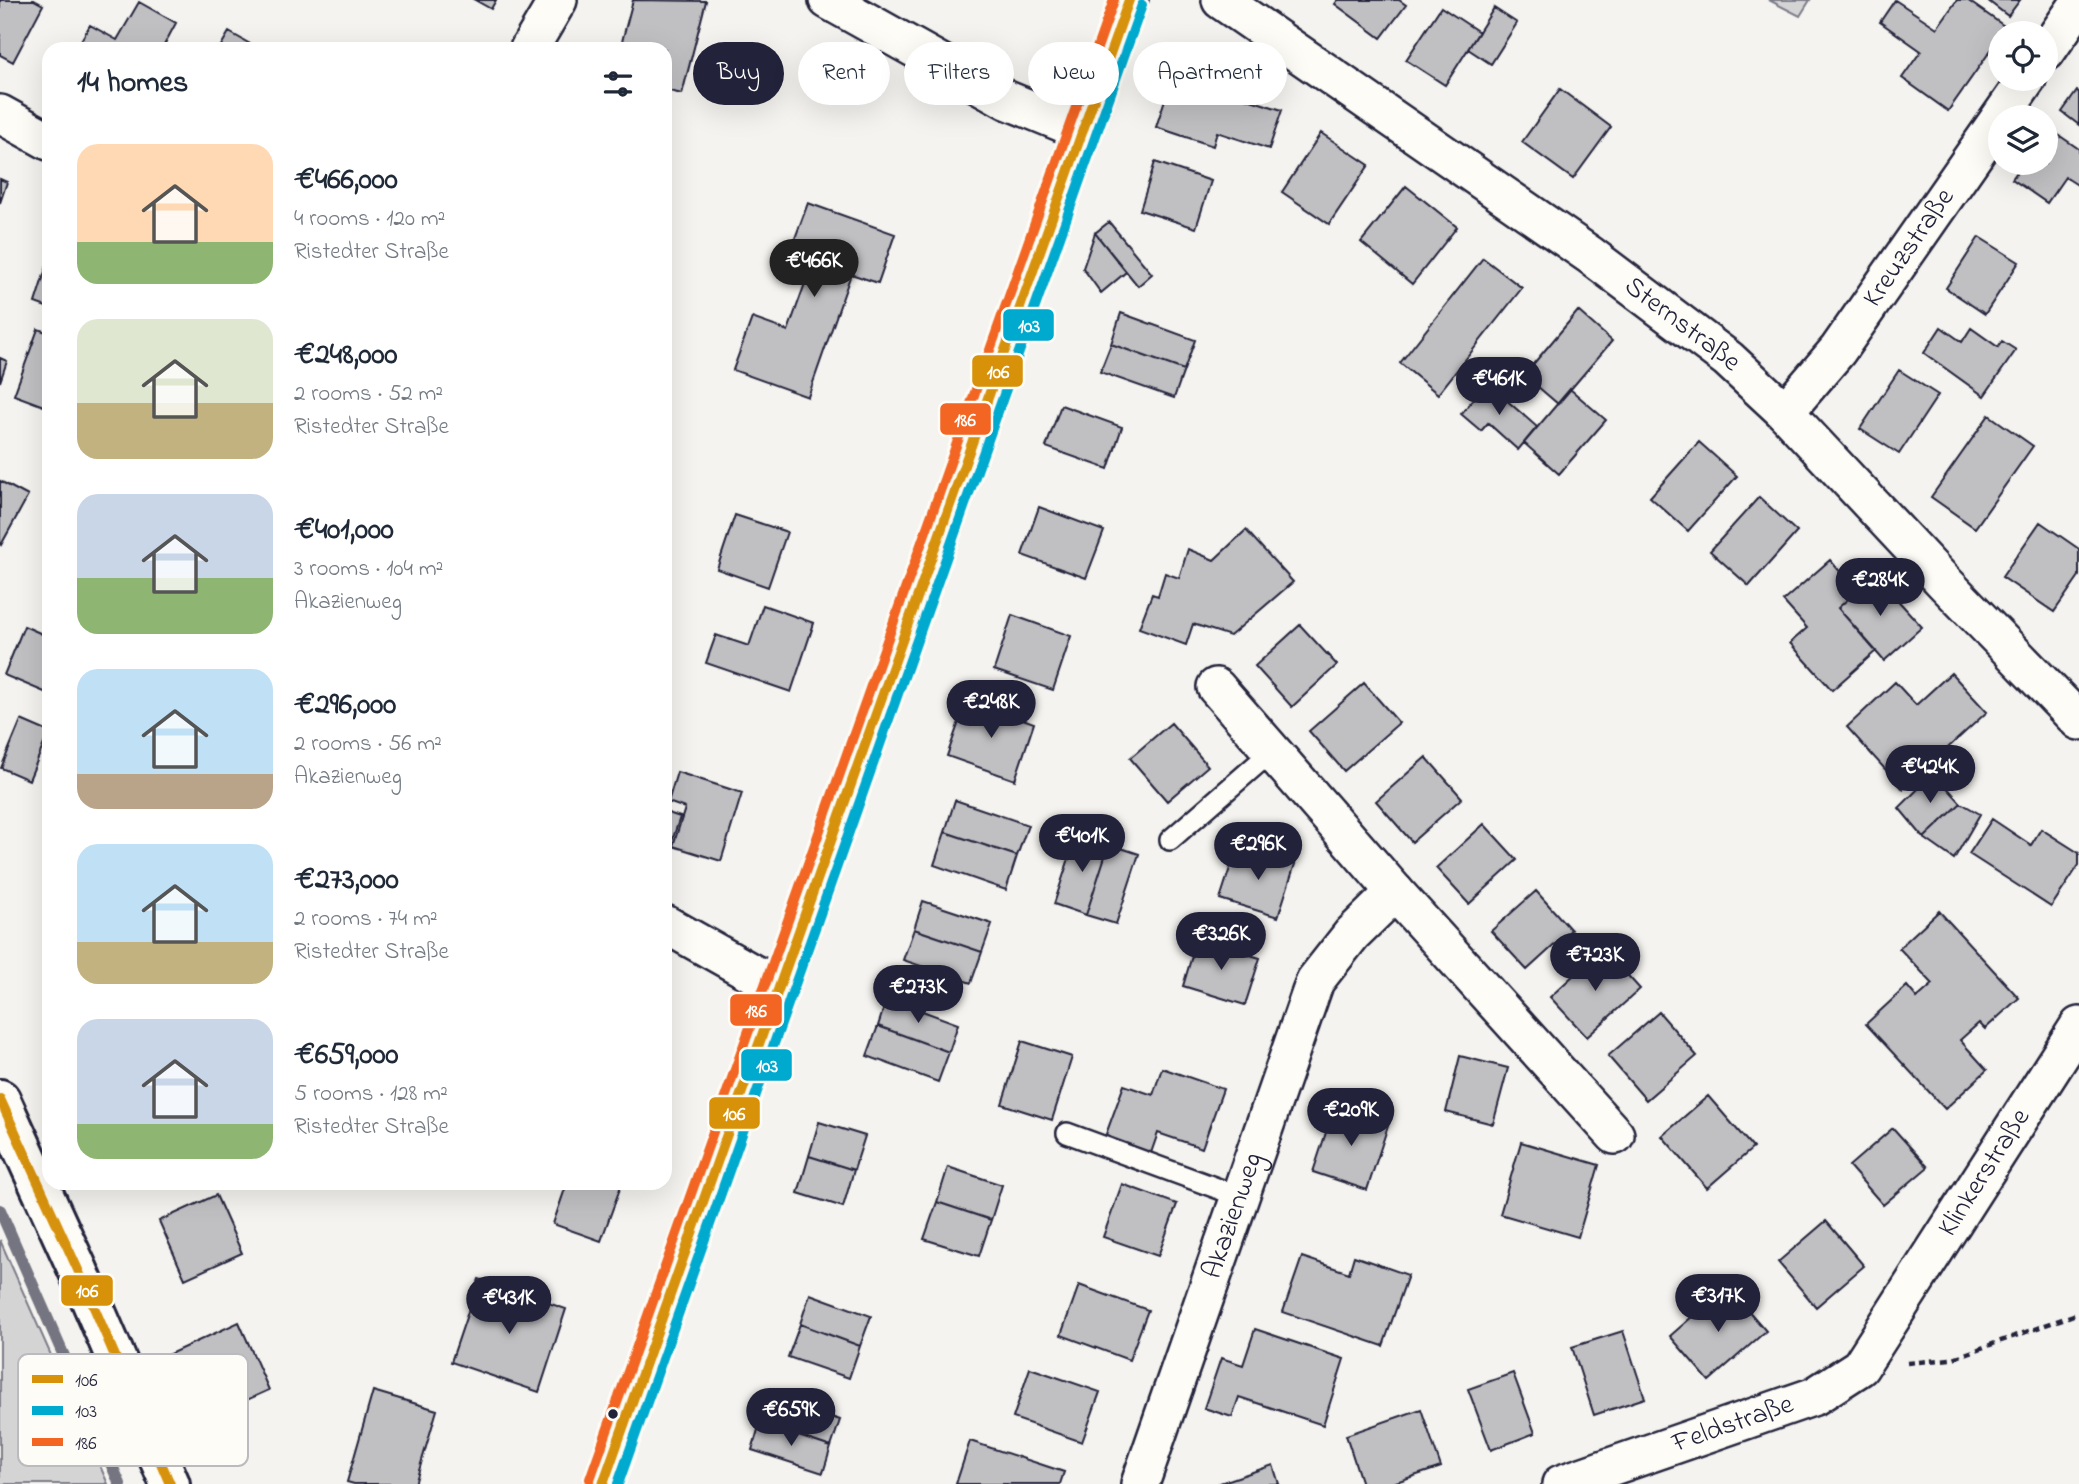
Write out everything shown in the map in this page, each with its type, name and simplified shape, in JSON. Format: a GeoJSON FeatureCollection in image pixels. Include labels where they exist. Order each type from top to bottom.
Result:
{"type":"FeatureCollection","features":[{"type":"Feature","properties":{"kind":"street"},"geometry":{"type":"LineString","coordinates":[[532,42],[558,0]]}},
{"type":"Feature","properties":{"kind":"street"},"geometry":{"type":"LineString","coordinates":[[828,0],[1007,100],[1083,131]]}},
{"type":"Feature","properties":{"kind":"street"},"geometry":{"type":"LineString","coordinates":[[603,1484],[1129,0]]}},
{"type":"Feature","properties":{"kind":"street","name":"Sternstraße"},"geometry":{"type":"LineString","coordinates":[[1221,0],[1590,255],[1728,359],[1785,412],[2079,721]]}},
{"type":"Feature","properties":{"kind":"street"},"geometry":{"type":"LineString","coordinates":[[2058,34],[2079,4]]}},
{"type":"Feature","properties":{"kind":"street","name":"Kreuzstraße"},"geometry":{"type":"LineString","coordinates":[[1785,412],[1838,350],[2019,91]]}},
{"type":"Feature","properties":{"kind":"street"},"geometry":{"type":"LineString","coordinates":[[0,114],[42,137]]}},
{"type":"Feature","properties":{"kind":"street"},"geometry":{"type":"LineString","coordinates":[[1216,687],[1395,892],[1615,1135]]}},
{"type":"Feature","properties":{"kind":"street","name":"Akazienweg"},"geometry":{"type":"LineString","coordinates":[[1140,1484],[1315,981],[1352,934],[1395,892]]}},
{"type":"Feature","properties":{"kind":"street"},"geometry":{"type":"LineString","coordinates":[[672,928],[778,985]]}},
{"type":"Feature","properties":{"kind":"street","name":"Klinkerstraße"},"geometry":{"type":"LineString","coordinates":[[1892,1319],[2079,1026]]}},
{"type":"Feature","properties":{"kind":"street"},"geometry":{"type":"LineString","coordinates":[[0,1099],[114,1354]]}},
{"type":"Feature","properties":{"kind":"street","name":"Feldstraße"},"geometry":{"type":"LineString","coordinates":[[1561,1484],[1815,1396],[1860,1367],[1892,1319]]}},
{"type":"Feature","properties":{"kind":"street"},"geometry":{"type":"LineString","coordinates":[[162,1466],[170,1484]]}},
{"type":"Feature","properties":{"kind":"lane"},"geometry":{"type":"LineString","coordinates":[[1170,841],[1272,751]]}},
{"type":"Feature","properties":{"kind":"lane"},"geometry":{"type":"LineString","coordinates":[[1067,1133],[1241,1197]]}},
{"type":"Feature","properties":{"kind":"path"},"geometry":{"type":"LineString","coordinates":[[1860,1367],[1951,1359],[2079,1313]]}},
{"type":"Feature","properties":{"kind":"shaded area"},"geometry":{"type":"Polygon","coordinates":[[[1769,0],[1810,0],[1800,16],[1769,0]]]}},
{"type":"Feature","properties":{"kind":"shaded area"},"geometry":{"type":"Polygon","coordinates":[[[0,1240],[50,1354],[18,1354],[18,1466],[100,1466],[108,1484],[0,1484],[0,1240]]]}},
{"type":"Feature","properties":{"kind":"building"},"geometry":{"type":"Polygon","coordinates":[[[0,0],[34,0],[43,5],[13,62],[0,55],[0,0]]]}},
{"type":"Feature","properties":{"kind":"building"},"geometry":{"type":"Polygon","coordinates":[[[475,0],[496,0],[491,9],[475,0]]]}},
{"type":"Feature","properties":{"kind":"building"},"geometry":{"type":"Polygon","coordinates":[[[633,0],[706,1],[695,42],[693,42],[682,94],[672,92],[672,42],[622,42],[633,0]]]}},
{"type":"Feature","properties":{"kind":"building"},"geometry":{"type":"Polygon","coordinates":[[[1338,0],[1399,0],[1406,5],[1381,38],[1335,4],[1338,0]]]}},
{"type":"Feature","properties":{"kind":"building"},"geometry":{"type":"Polygon","coordinates":[[[1895,0],[1937,28],[1957,0],[1967,0],[1997,21],[1988,21],[1988,54],[1948,111],[1902,78],[1921,51],[1880,22],[1895,0]]]}},
{"type":"Feature","properties":{"kind":"building"},"geometry":{"type":"Polygon","coordinates":[[[1987,0],[2020,0],[2008,16],[1987,0]]]}},
{"type":"Feature","properties":{"kind":"building"},"geometry":{"type":"Polygon","coordinates":[[[139,2],[176,23],[166,42],[80,42],[90,25],[117,40],[139,2]]]}},
{"type":"Feature","properties":{"kind":"building"},"geometry":{"type":"Polygon","coordinates":[[[1441,7],[1479,32],[1445,85],[1406,60],[1441,7]]]}},
{"type":"Feature","properties":{"kind":"building"},"geometry":{"type":"Polygon","coordinates":[[[1494,8],[1517,23],[1491,64],[1468,49],[1494,8]]]}},
{"type":"Feature","properties":{"kind":"building"},"geometry":{"type":"Polygon","coordinates":[[[229,32],[247,42],[223,42],[229,32]]]}},
{"type":"Feature","properties":{"kind":"building"},"geometry":{"type":"Polygon","coordinates":[[[1560,89],[1611,127],[1573,179],[1522,142],[1560,89]]]}},
{"type":"Feature","properties":{"kind":"building"},"geometry":{"type":"Polygon","coordinates":[[[2077,91],[2079,92],[2079,125],[2062,112],[2077,91]]]}},
{"type":"Feature","properties":{"kind":"building"},"geometry":{"type":"Polygon","coordinates":[[[1163,105],[1266,105],[1282,110],[1269,149],[1217,132],[1213,146],[1156,127],[1163,105]]]}},
{"type":"Feature","properties":{"kind":"building"},"geometry":{"type":"Polygon","coordinates":[[[1321,133],[1369,165],[1329,224],[1282,192],[1321,133]]]}},
{"type":"Feature","properties":{"kind":"building"},"geometry":{"type":"Polygon","coordinates":[[[2058,135],[2079,149],[2079,186],[2065,177],[2047,203],[2012,179],[2015,175],[2058,175],[2058,135]]]}},
{"type":"Feature","properties":{"kind":"building"},"geometry":{"type":"Polygon","coordinates":[[[1155,162],[1211,181],[1196,228],[1140,210],[1155,162]]]}},
{"type":"Feature","properties":{"kind":"building"},"geometry":{"type":"Polygon","coordinates":[[[0,179],[7,182],[0,203],[0,179]]]}},
{"type":"Feature","properties":{"kind":"building"},"geometry":{"type":"Polygon","coordinates":[[[1406,186],[1457,227],[1412,284],[1361,242],[1406,186]]]}},
{"type":"Feature","properties":{"kind":"building"},"geometry":{"type":"Polygon","coordinates":[[[808,203],[895,234],[878,283],[851,274],[808,397],[733,370],[752,318],[788,331],[813,261],[790,252],[808,203]]]}},
{"type":"Feature","properties":{"kind":"building"},"geometry":{"type":"Polygon","coordinates":[[[1109,222],[1152,274],[1138,286],[1095,233],[1109,222]]]}},
{"type":"Feature","properties":{"kind":"building"},"geometry":{"type":"Polygon","coordinates":[[[1095,233],[1126,272],[1101,293],[1083,268],[1095,233]]]}},
{"type":"Feature","properties":{"kind":"building"},"geometry":{"type":"Polygon","coordinates":[[[1979,237],[2019,262],[1985,314],[1946,288],[1979,237]]]}},
{"type":"Feature","properties":{"kind":"building"},"geometry":{"type":"Polygon","coordinates":[[[1483,258],[1522,288],[1438,394],[1400,363],[1483,258]]]}},
{"type":"Feature","properties":{"kind":"building"},"geometry":{"type":"Polygon","coordinates":[[[42,281],[42,306],[35,303],[42,281]]]}},
{"type":"Feature","properties":{"kind":"building"},"geometry":{"type":"Polygon","coordinates":[[[1578,311],[1612,341],[1558,404],[1524,375],[1578,311]]]}},
{"type":"Feature","properties":{"kind":"building"},"geometry":{"type":"Polygon","coordinates":[[[1121,313],[1195,340],[1184,370],[1111,344],[1121,313]]]}},
{"type":"Feature","properties":{"kind":"building"},"geometry":{"type":"Polygon","coordinates":[[[1941,327],[1962,342],[1971,328],[1998,347],[2002,341],[2016,350],[1984,396],[1924,353],[1941,327]]]}},
{"type":"Feature","properties":{"kind":"building"},"geometry":{"type":"Polygon","coordinates":[[[38,329],[42,330],[42,405],[14,395],[38,329]]]}},
{"type":"Feature","properties":{"kind":"building"},"geometry":{"type":"Polygon","coordinates":[[[1111,344],[1184,370],[1174,398],[1100,372],[1111,344]]]}},
{"type":"Feature","properties":{"kind":"building"},"geometry":{"type":"Polygon","coordinates":[[[0,358],[7,361],[0,382],[0,358]]]}},
{"type":"Feature","properties":{"kind":"building"},"geometry":{"type":"Polygon","coordinates":[[[1899,370],[1938,395],[1899,454],[1860,429],[1899,370]]]}},
{"type":"Feature","properties":{"kind":"building"},"geometry":{"type":"Polygon","coordinates":[[[1487,383],[1537,427],[1518,450],[1488,423],[1481,431],[1461,414],[1487,383]]]}},
{"type":"Feature","properties":{"kind":"building"},"geometry":{"type":"Polygon","coordinates":[[[1570,389],[1606,420],[1559,474],[1524,443],[1570,389]]]}},
{"type":"Feature","properties":{"kind":"building"},"geometry":{"type":"Polygon","coordinates":[[[1061,405],[1122,427],[1108,469],[1046,447],[1061,405]]]}},
{"type":"Feature","properties":{"kind":"building"},"geometry":{"type":"Polygon","coordinates":[[[1989,415],[2033,446],[1975,528],[1931,497],[1989,415]]]}},
{"type":"Feature","properties":{"kind":"building"},"geometry":{"type":"Polygon","coordinates":[[[1699,442],[1737,476],[1688,531],[1650,497],[1699,442]]]}},
{"type":"Feature","properties":{"kind":"building"},"geometry":{"type":"Polygon","coordinates":[[[0,481],[28,496],[1,545],[0,544],[0,481]]]}},
{"type":"Feature","properties":{"kind":"building"},"geometry":{"type":"Polygon","coordinates":[[[1759,497],[1797,532],[1749,586],[1710,551],[1759,497]]]}},
{"type":"Feature","properties":{"kind":"building"},"geometry":{"type":"Polygon","coordinates":[[[1039,507],[1104,531],[1086,578],[1022,555],[1039,507]]]}},
{"type":"Feature","properties":{"kind":"building"},"geometry":{"type":"Polygon","coordinates":[[[735,515],[787,532],[768,587],[717,569],[735,515]]]}},
{"type":"Feature","properties":{"kind":"building"},"geometry":{"type":"Polygon","coordinates":[[[2040,522],[2079,549],[2079,576],[2054,612],[2002,577],[2040,522]]]}},
{"type":"Feature","properties":{"kind":"building"},"geometry":{"type":"Polygon","coordinates":[[[1246,530],[1293,582],[1230,636],[1193,624],[1186,645],[1139,628],[1152,594],[1158,596],[1165,573],[1179,578],[1188,549],[1214,560],[1246,530]]]}},
{"type":"Feature","properties":{"kind":"building"},"geometry":{"type":"Polygon","coordinates":[[[1830,560],[1857,591],[1838,608],[1876,651],[1832,690],[1790,643],[1807,628],[1783,601],[1830,560]]]}},
{"type":"Feature","properties":{"kind":"building"},"geometry":{"type":"Polygon","coordinates":[[[1875,575],[1922,627],[1884,661],[1838,608],[1875,575]]]}},
{"type":"Feature","properties":{"kind":"building"},"geometry":{"type":"Polygon","coordinates":[[[763,605],[814,623],[791,692],[706,663],[716,635],[749,646],[763,605]]]}},
{"type":"Feature","properties":{"kind":"building"},"geometry":{"type":"Polygon","coordinates":[[[1012,615],[1071,636],[1053,690],[994,670],[1012,615]]]}},
{"type":"Feature","properties":{"kind":"building"},"geometry":{"type":"Polygon","coordinates":[[[1300,625],[1337,665],[1292,707],[1255,666],[1300,625]]]}},
{"type":"Feature","properties":{"kind":"building"},"geometry":{"type":"Polygon","coordinates":[[[24,626],[42,634],[42,691],[4,675],[24,626]]]}},
{"type":"Feature","properties":{"kind":"building"},"geometry":{"type":"Polygon","coordinates":[[[1951,673],[1987,712],[1903,789],[1847,727],[1895,682],[1916,705],[1951,673]]]}},
{"type":"Feature","properties":{"kind":"building"},"geometry":{"type":"Polygon","coordinates":[[[1364,683],[1399,723],[1344,771],[1309,731],[1364,683]]]}},
{"type":"Feature","properties":{"kind":"building"},"geometry":{"type":"Polygon","coordinates":[[[967,699],[1034,723],[1015,780],[947,756],[967,699]]]}},
{"type":"Feature","properties":{"kind":"building"},"geometry":{"type":"Polygon","coordinates":[[[21,720],[42,729],[42,749],[29,780],[1,768],[21,720]]]}},
{"type":"Feature","properties":{"kind":"building"},"geometry":{"type":"Polygon","coordinates":[[[1171,723],[1208,766],[1167,801],[1130,758],[1171,723]]]}},
{"type":"Feature","properties":{"kind":"building"},"geometry":{"type":"Polygon","coordinates":[[[1426,757],[1462,798],[1412,842],[1376,801],[1426,757]]]}},
{"type":"Feature","properties":{"kind":"building"},"geometry":{"type":"Polygon","coordinates":[[[677,772],[742,793],[721,861],[673,846],[685,808],[672,803],[672,789],[677,772]]]}},
{"type":"Feature","properties":{"kind":"building"},"geometry":{"type":"Polygon","coordinates":[[[1934,773],[1961,803],[1924,838],[1899,808],[1934,773]]]}},
{"type":"Feature","properties":{"kind":"building"},"geometry":{"type":"Polygon","coordinates":[[[955,800],[1028,825],[1017,856],[945,832],[955,800]]]}},
{"type":"Feature","properties":{"kind":"building"},"geometry":{"type":"Polygon","coordinates":[[[1961,803],[1980,814],[1954,859],[1924,838],[1961,803]]]}},
{"type":"Feature","properties":{"kind":"building"},"geometry":{"type":"Polygon","coordinates":[[[672,814],[680,817],[672,841],[672,814]]]}},
{"type":"Feature","properties":{"kind":"building"},"geometry":{"type":"Polygon","coordinates":[[[1992,819],[2031,845],[2041,829],[2079,853],[2079,865],[2051,907],[1969,854],[1992,819]]]}},
{"type":"Feature","properties":{"kind":"building"},"geometry":{"type":"Polygon","coordinates":[[[1484,824],[1517,860],[1469,904],[1436,868],[1484,824]]]}},
{"type":"Feature","properties":{"kind":"building"},"geometry":{"type":"Polygon","coordinates":[[[945,832],[1017,856],[1006,890],[934,865],[945,832]]]}},
{"type":"Feature","properties":{"kind":"building"},"geometry":{"type":"Polygon","coordinates":[[[1077,834],[1109,844],[1086,915],[1054,904],[1077,834]]]}},
{"type":"Feature","properties":{"kind":"building"},"geometry":{"type":"Polygon","coordinates":[[[1109,844],[1139,854],[1116,924],[1086,915],[1109,844]]]}},
{"type":"Feature","properties":{"kind":"building"},"geometry":{"type":"Polygon","coordinates":[[[1237,846],[1295,864],[1278,917],[1220,899],[1237,846]]]}},
{"type":"Feature","properties":{"kind":"building"},"geometry":{"type":"Polygon","coordinates":[[[1536,891],[1571,930],[1527,970],[1491,931],[1536,891]]]}},
{"type":"Feature","properties":{"kind":"building"},"geometry":{"type":"Polygon","coordinates":[[[923,901],[992,924],[982,952],[914,929],[923,901]]]}},
{"type":"Feature","properties":{"kind":"building"},"geometry":{"type":"Polygon","coordinates":[[[1939,911],[2019,998],[1985,1029],[1979,1023],[1960,1040],[1987,1070],[1945,1109],[1866,1024],[1907,986],[1917,998],[1933,984],[1899,948],[1939,911]]]}},
{"type":"Feature","properties":{"kind":"building"},"geometry":{"type":"Polygon","coordinates":[[[914,929],[982,952],[971,983],[903,960],[914,929]]]}},
{"type":"Feature","properties":{"kind":"building"},"geometry":{"type":"Polygon","coordinates":[[[1197,939],[1260,958],[1245,1005],[1183,986],[1197,939]]]}},
{"type":"Feature","properties":{"kind":"building"},"geometry":{"type":"Polygon","coordinates":[[[1603,948],[1640,989],[1587,1037],[1550,997],[1603,948]]]}},
{"type":"Feature","properties":{"kind":"building"},"geometry":{"type":"Polygon","coordinates":[[[887,998],[958,1024],[949,1052],[878,1026],[887,998]]]}},
{"type":"Feature","properties":{"kind":"building"},"geometry":{"type":"Polygon","coordinates":[[[1659,1012],[1697,1056],[1646,1100],[1608,1056],[1659,1012]]]}},
{"type":"Feature","properties":{"kind":"building"},"geometry":{"type":"Polygon","coordinates":[[[878,1026],[949,1052],[938,1082],[867,1056],[878,1026]]]}},
{"type":"Feature","properties":{"kind":"building"},"geometry":{"type":"Polygon","coordinates":[[[1022,1041],[1072,1057],[1052,1120],[1002,1104],[1022,1041]]]}},
{"type":"Feature","properties":{"kind":"building"},"geometry":{"type":"Polygon","coordinates":[[[1460,1056],[1508,1068],[1493,1124],[1446,1112],[1460,1056]]]}},
{"type":"Feature","properties":{"kind":"building"},"geometry":{"type":"Polygon","coordinates":[[[1162,1068],[1223,1089],[1202,1148],[1158,1133],[1151,1153],[1105,1137],[1124,1085],[1153,1095],[1162,1068]]]}},
{"type":"Feature","properties":{"kind":"building"},"geometry":{"type":"Polygon","coordinates":[[[1708,1096],[1753,1148],[1707,1188],[1662,1136],[1708,1096]]]}},
{"type":"Feature","properties":{"kind":"building"},"geometry":{"type":"Polygon","coordinates":[[[1335,1105],[1389,1123],[1367,1190],[1313,1172],[1335,1105]]]}},
{"type":"Feature","properties":{"kind":"building"},"geometry":{"type":"Polygon","coordinates":[[[819,1122],[865,1136],[854,1170],[809,1156],[819,1122]]]}},
{"type":"Feature","properties":{"kind":"building"},"geometry":{"type":"Polygon","coordinates":[[[1893,1128],[1928,1167],[1883,1205],[1849,1166],[1893,1128]]]}},
{"type":"Feature","properties":{"kind":"building"},"geometry":{"type":"Polygon","coordinates":[[[1521,1142],[1599,1165],[1578,1237],[1500,1214],[1521,1142]]]}},
{"type":"Feature","properties":{"kind":"building"},"geometry":{"type":"Polygon","coordinates":[[[809,1156],[854,1170],[843,1207],[798,1193],[809,1156]]]}},
{"type":"Feature","properties":{"kind":"building"},"geometry":{"type":"Polygon","coordinates":[[[948,1167],[1002,1185],[991,1220],[937,1202],[948,1167]]]}},
{"type":"Feature","properties":{"kind":"building"},"geometry":{"type":"Polygon","coordinates":[[[1122,1184],[1177,1204],[1158,1256],[1103,1237],[1122,1184]]]}},
{"type":"Feature","properties":{"kind":"building"},"geometry":{"type":"Polygon","coordinates":[[[565,1190],[619,1190],[601,1241],[553,1224],[565,1190]]]}},
{"type":"Feature","properties":{"kind":"building"},"geometry":{"type":"Polygon","coordinates":[[[216,1195],[242,1253],[185,1279],[159,1221],[216,1195]]]}},
{"type":"Feature","properties":{"kind":"building"},"geometry":{"type":"Polygon","coordinates":[[[937,1202],[991,1220],[979,1256],[924,1239],[937,1202]]]}},
{"type":"Feature","properties":{"kind":"building"},"geometry":{"type":"Polygon","coordinates":[[[1826,1221],[1864,1266],[1816,1307],[1778,1262],[1826,1221]]]}},
{"type":"Feature","properties":{"kind":"building"},"geometry":{"type":"Polygon","coordinates":[[[1354,1256],[1408,1275],[1383,1346],[1283,1312],[1302,1257],[1349,1273],[1354,1256]]]}},
{"type":"Feature","properties":{"kind":"building"},"geometry":{"type":"Polygon","coordinates":[[[479,1279],[566,1309],[539,1392],[451,1362],[479,1279]]]}},
{"type":"Feature","properties":{"kind":"building"},"geometry":{"type":"Polygon","coordinates":[[[1079,1285],[1148,1310],[1129,1360],[1061,1335],[1079,1285]]]}},
{"type":"Feature","properties":{"kind":"building"},"geometry":{"type":"Polygon","coordinates":[[[1727,1286],[1766,1331],[1709,1381],[1670,1336],[1727,1286]]]}},
{"type":"Feature","properties":{"kind":"building"},"geometry":{"type":"Polygon","coordinates":[[[810,1294],[871,1316],[860,1346],[800,1324],[810,1294]]]}},
{"type":"Feature","properties":{"kind":"building"},"geometry":{"type":"Polygon","coordinates":[[[239,1322],[269,1390],[248,1400],[248,1354],[170,1354],[239,1322]]]}},
{"type":"Feature","properties":{"kind":"building"},"geometry":{"type":"Polygon","coordinates":[[[800,1324],[860,1346],[849,1378],[788,1357],[800,1324]]]}},
{"type":"Feature","properties":{"kind":"building"},"geometry":{"type":"Polygon","coordinates":[[[1255,1329],[1344,1359],[1323,1425],[1239,1397],[1232,1417],[1204,1408],[1221,1358],[1243,1365],[1255,1329]]]}},
{"type":"Feature","properties":{"kind":"building"},"geometry":{"type":"Polygon","coordinates":[[[1623,1331],[1645,1398],[1594,1415],[1572,1347],[1623,1331]]]}},
{"type":"Feature","properties":{"kind":"building"},"geometry":{"type":"Polygon","coordinates":[[[1030,1368],[1100,1392],[1082,1442],[1013,1418],[1030,1368]]]}},
{"type":"Feature","properties":{"kind":"building"},"geometry":{"type":"Polygon","coordinates":[[[1513,1373],[1535,1433],[1491,1450],[1468,1389],[1513,1373]]]}},
{"type":"Feature","properties":{"kind":"building"},"geometry":{"type":"Polygon","coordinates":[[[373,1391],[437,1410],[415,1484],[347,1482],[373,1391]]]}},
{"type":"Feature","properties":{"kind":"building"},"geometry":{"type":"Polygon","coordinates":[[[769,1396],[840,1420],[831,1447],[760,1423],[769,1396]]]}},
{"type":"Feature","properties":{"kind":"building"},"geometry":{"type":"Polygon","coordinates":[[[1421,1409],[1441,1467],[1390,1484],[1362,1484],[1346,1435],[1421,1409]]]}},
{"type":"Feature","properties":{"kind":"building"},"geometry":{"type":"Polygon","coordinates":[[[760,1423],[831,1447],[823,1473],[752,1450],[760,1423]]]}},
{"type":"Feature","properties":{"kind":"building"},"geometry":{"type":"Polygon","coordinates":[[[970,1441],[1064,1472],[1060,1484],[956,1484],[970,1441]]]}},
{"type":"Feature","properties":{"kind":"building"},"geometry":{"type":"Polygon","coordinates":[[[1273,1465],[1279,1484],[1217,1484],[1273,1465]]]}},
{"type":"Feature","properties":{"kind":"waterway"},"geometry":{"type":"LineString","coordinates":[[0,1210],[63,1354]]}},
{"type":"Feature","properties":{"kind":"waterway"},"geometry":{"type":"LineString","coordinates":[[112,1466],[120,1484]]}},
{"type":"Feature","properties":{"kind":"transit line","name":"186"},"geometry":{"type":"LineString","coordinates":[[590,1479],[1114,0]]}},
{"type":"Feature","properties":{"kind":"transit line","name":"106"},"geometry":{"type":"LineString","coordinates":[[603,1484],[1129,0]]}},
{"type":"Feature","properties":{"kind":"transit line","name":"103"},"geometry":{"type":"LineString","coordinates":[[618,1484],[1142,5]]}},
{"type":"Feature","properties":{"kind":"transit line","name":"106"},"geometry":{"type":"LineString","coordinates":[[0,1099],[114,1354]]}},
{"type":"Feature","properties":{"kind":"transit line","name":"106"},"geometry":{"type":"LineString","coordinates":[[162,1466],[170,1484]]}}]}
